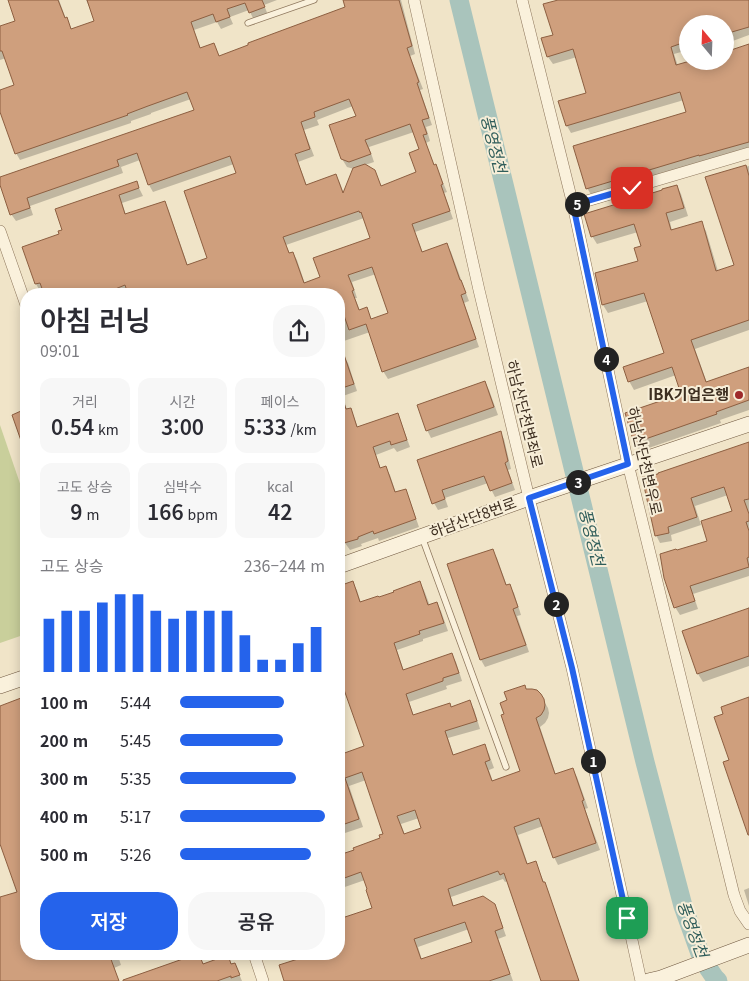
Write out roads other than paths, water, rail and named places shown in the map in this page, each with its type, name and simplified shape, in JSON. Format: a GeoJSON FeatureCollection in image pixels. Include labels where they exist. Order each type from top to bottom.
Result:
{"type":"FeatureCollection","features":[{"type":"Feature","properties":{"kind":"street","name":"하남산단천변좌로"},"geometry":{"type":"LineString","coordinates":[[414,0],[477,281],[533,497],[641,981]]}},
{"type":"Feature","properties":{"kind":"street","name":"하남산단천변우로"},"geometry":{"type":"LineString","coordinates":[[522,0],[573,205],[624,466],[734,895],[740,911],[749,924]]}},
{"type":"Feature","properties":{"kind":"street"},"geometry":{"type":"LineString","coordinates":[[573,205],[749,153]]}},
{"type":"Feature","properties":{"kind":"street"},"geometry":{"type":"LineString","coordinates":[[0,231],[20,288]]}},
{"type":"Feature","properties":{"kind":"street","name":"하남산단8번로"},"geometry":{"type":"LineString","coordinates":[[345,564],[533,497],[749,424]]}},
{"type":"Feature","properties":{"kind":"street"},"geometry":{"type":"LineString","coordinates":[[0,686],[20,679]]}},
{"type":"Feature","properties":{"kind":"street"},"geometry":{"type":"LineString","coordinates":[[654,979],[749,945]]}},
{"type":"Feature","properties":{"kind":"street"},"geometry":{"type":"LineString","coordinates":[[256,960],[264,981]]}},
{"type":"Feature","properties":{"kind":"lane"},"geometry":{"type":"LineString","coordinates":[[248,24],[314,0]]}},
{"type":"Feature","properties":{"kind":"lane"},"geometry":{"type":"LineString","coordinates":[[422,537],[506,767]]}},
{"type":"Feature","properties":{"kind":"waterway","name":"풍영정천"},"geometry":{"type":"LineString","coordinates":[[459,0],[645,762],[683,906],[702,959],[718,981]]}},
{"type":"Feature","properties":{"kind":"place","name":"IBK기업은행"},"geometry":{"type":"Point","coordinates":[739,395]}}]}
